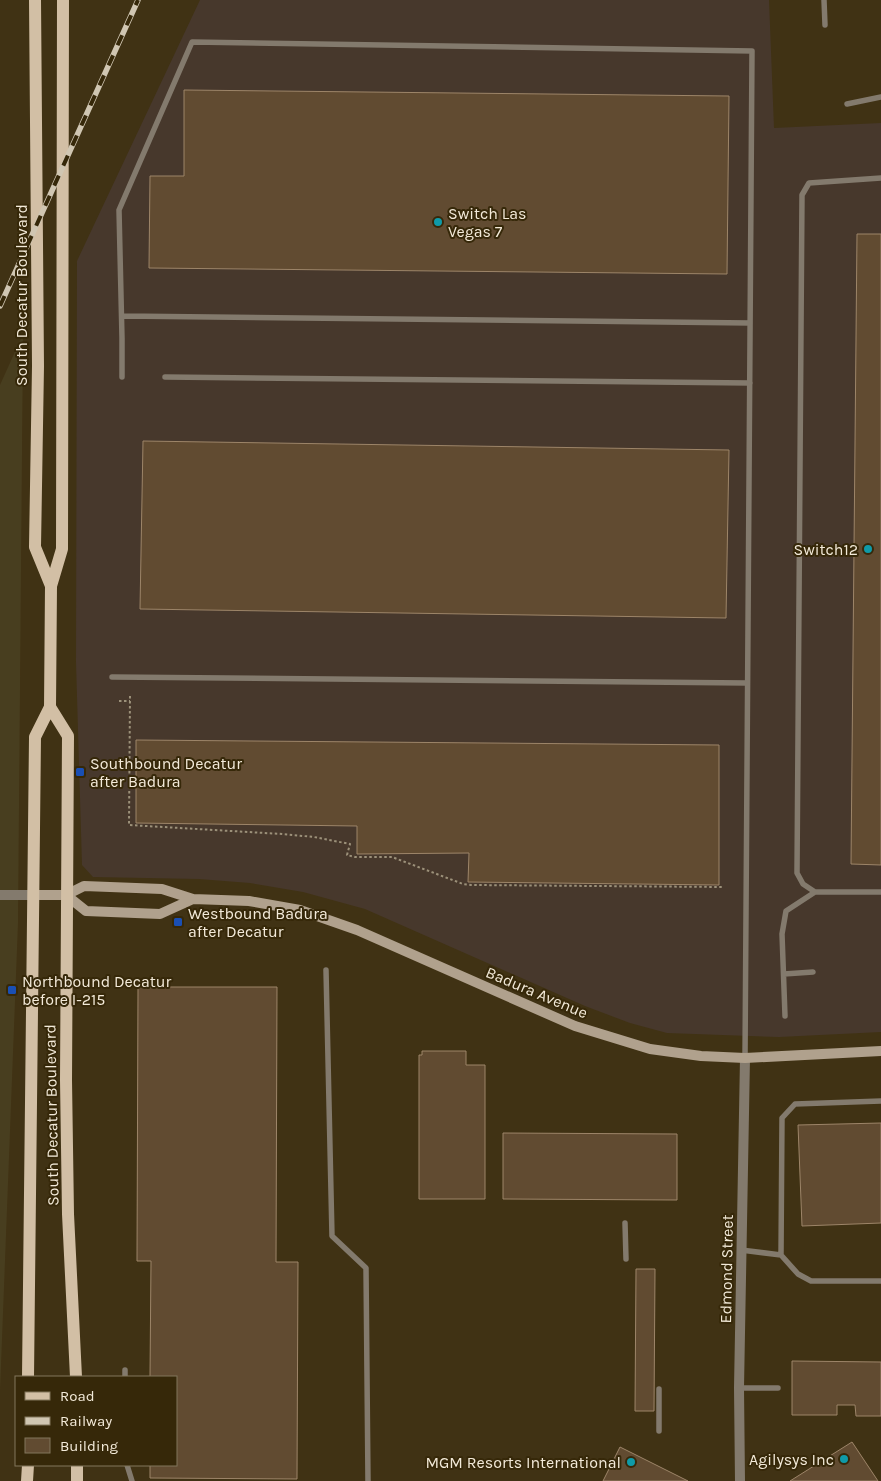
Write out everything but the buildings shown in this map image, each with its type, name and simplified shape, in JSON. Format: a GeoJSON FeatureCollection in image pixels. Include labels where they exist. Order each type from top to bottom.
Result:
{"type":"FeatureCollection","features":[{"type":"Feature","properties":{"kind":"main road","name":"South Decatur Boulevard"},"geometry":{"type":"LineString","coordinates":[[35,0],[38,366],[35,547],[51,586]]}},
{"type":"Feature","properties":{"kind":"main road","name":"South Decatur Boulevard"},"geometry":{"type":"LineString","coordinates":[[28,1376],[35,737],[50,707],[51,586],[62,549],[63,0]]}},
{"type":"Feature","properties":{"kind":"main road","name":"South Decatur Boulevard"},"geometry":{"type":"LineString","coordinates":[[50,707],[68,736],[66,1090],[68,1214],[76,1376]]}},
{"type":"Feature","properties":{"kind":"main road","name":"Badura Avenue"},"geometry":{"type":"LineString","coordinates":[[34,895],[66,896],[84,886],[162,889],[193,899],[249,901],[300,910],[357,930],[575,1026],[650,1049],[701,1056],[745,1058],[881,1051]]}},
{"type":"Feature","properties":{"kind":"main road","name":"Badura Avenue"},"geometry":{"type":"LineString","coordinates":[[66,896],[86,911],[151,914],[160,914],[193,899]]}},
{"type":"Feature","properties":{"kind":"main road"},"geometry":{"type":"LineString","coordinates":[[27,1481],[28,1466]]}},
{"type":"Feature","properties":{"kind":"main road"},"geometry":{"type":"LineString","coordinates":[[77,1466],[77,1481]]}},
{"type":"Feature","properties":{"kind":"street","name":"Badura Avenue"},"geometry":{"type":"LineString","coordinates":[[0,895],[34,895]]}},
{"type":"Feature","properties":{"kind":"street","name":"Edmond Street"},"geometry":{"type":"LineString","coordinates":[[740,1481],[739,1388],[745,1058]]}},
{"type":"Feature","properties":{"kind":"lane"},"geometry":{"type":"LineString","coordinates":[[824,0],[825,25]]}},
{"type":"Feature","properties":{"kind":"lane"},"geometry":{"type":"LineString","coordinates":[[122,377],[118,210],[192,42],[752,51],[745,1058]]}},
{"type":"Feature","properties":{"kind":"lane"},"geometry":{"type":"LineString","coordinates":[[847,104],[881,96]]}},
{"type":"Feature","properties":{"kind":"lane"},"geometry":{"type":"LineString","coordinates":[[815,892],[803,884],[797,873],[802,195],[809,182],[881,178]]}},
{"type":"Feature","properties":{"kind":"lane"},"geometry":{"type":"LineString","coordinates":[[122,316],[750,323]]}},
{"type":"Feature","properties":{"kind":"lane"},"geometry":{"type":"LineString","coordinates":[[165,377],[750,383]]}},
{"type":"Feature","properties":{"kind":"lane"},"geometry":{"type":"LineString","coordinates":[[112,677],[748,682]]}},
{"type":"Feature","properties":{"kind":"lane"},"geometry":{"type":"LineString","coordinates":[[785,1016],[782,934],[786,911],[815,892],[881,892]]}},
{"type":"Feature","properties":{"kind":"lane"},"geometry":{"type":"LineString","coordinates":[[326,970],[332,1236],[366,1268],[368,1481]]}},
{"type":"Feature","properties":{"kind":"lane"},"geometry":{"type":"LineString","coordinates":[[784,974],[813,972]]}},
{"type":"Feature","properties":{"kind":"lane"},"geometry":{"type":"LineString","coordinates":[[781,1255],[782,1118],[795,1104],[881,1101]]}},
{"type":"Feature","properties":{"kind":"lane"},"geometry":{"type":"LineString","coordinates":[[625,1223],[626,1259]]}},
{"type":"Feature","properties":{"kind":"lane"},"geometry":{"type":"LineString","coordinates":[[741,1250],[781,1255],[798,1274],[811,1281],[881,1281]]}},
{"type":"Feature","properties":{"kind":"lane"},"geometry":{"type":"LineString","coordinates":[[125,1376],[126,1370]]}},
{"type":"Feature","properties":{"kind":"lane"},"geometry":{"type":"LineString","coordinates":[[739,1388],[778,1388]]}},
{"type":"Feature","properties":{"kind":"lane"},"geometry":{"type":"LineString","coordinates":[[658,1389],[658,1431]]}},
{"type":"Feature","properties":{"kind":"lane"},"geometry":{"type":"LineString","coordinates":[[127,1466],[132,1481]]}},
{"type":"Feature","properties":{"kind":"path"},"geometry":{"type":"LineString","coordinates":[[130,696],[129,825],[314,837],[350,844],[347,855],[355,857],[392,857],[462,884],[471,885],[724,887]]}},
{"type":"Feature","properties":{"kind":"path"},"geometry":{"type":"LineString","coordinates":[[119,700],[130,701]]}},
{"type":"Feature","properties":{"kind":"shaded area"},"geometry":{"type":"Polygon","coordinates":[[[200,0],[769,0],[774,128],[881,123],[881,1032],[779,1037],[667,1033],[630,1023],[585,1006],[365,909],[303,892],[250,883],[199,879],[93,877],[82,865],[76,662],[77,261],[200,0]]]}},
{"type":"Feature","properties":{"kind":"sand"},"geometry":{"type":"Polygon","coordinates":[[[23,334],[18,923],[0,1391],[0,385],[23,334]]]}},
{"type":"Feature","properties":{"kind":"railway"},"geometry":{"type":"LineString","coordinates":[[0,306],[138,0]]}},
{"type":"Feature","properties":{"kind":"place","name":"Switch Las Vegas 7"},"geometry":{"type":"Point","coordinates":[438,222]}},
{"type":"Feature","properties":{"kind":"place","name":"Switch12"},"geometry":{"type":"Point","coordinates":[868,549]}},
{"type":"Feature","properties":{"kind":"place","name":"Southbound Decatur after Badura"},"geometry":{"type":"Point","coordinates":[80,772]}},
{"type":"Feature","properties":{"kind":"place","name":"Westbound Badura after Decatur"},"geometry":{"type":"Point","coordinates":[178,922]}},
{"type":"Feature","properties":{"kind":"place","name":"Northbound Decatur before I-215"},"geometry":{"type":"Point","coordinates":[12,990]}},
{"type":"Feature","properties":{"kind":"place","name":"Agilysys Inc"},"geometry":{"type":"Point","coordinates":[844,1459]}},
{"type":"Feature","properties":{"kind":"place","name":"MGM Resorts International"},"geometry":{"type":"Point","coordinates":[631,1462]}}]}
